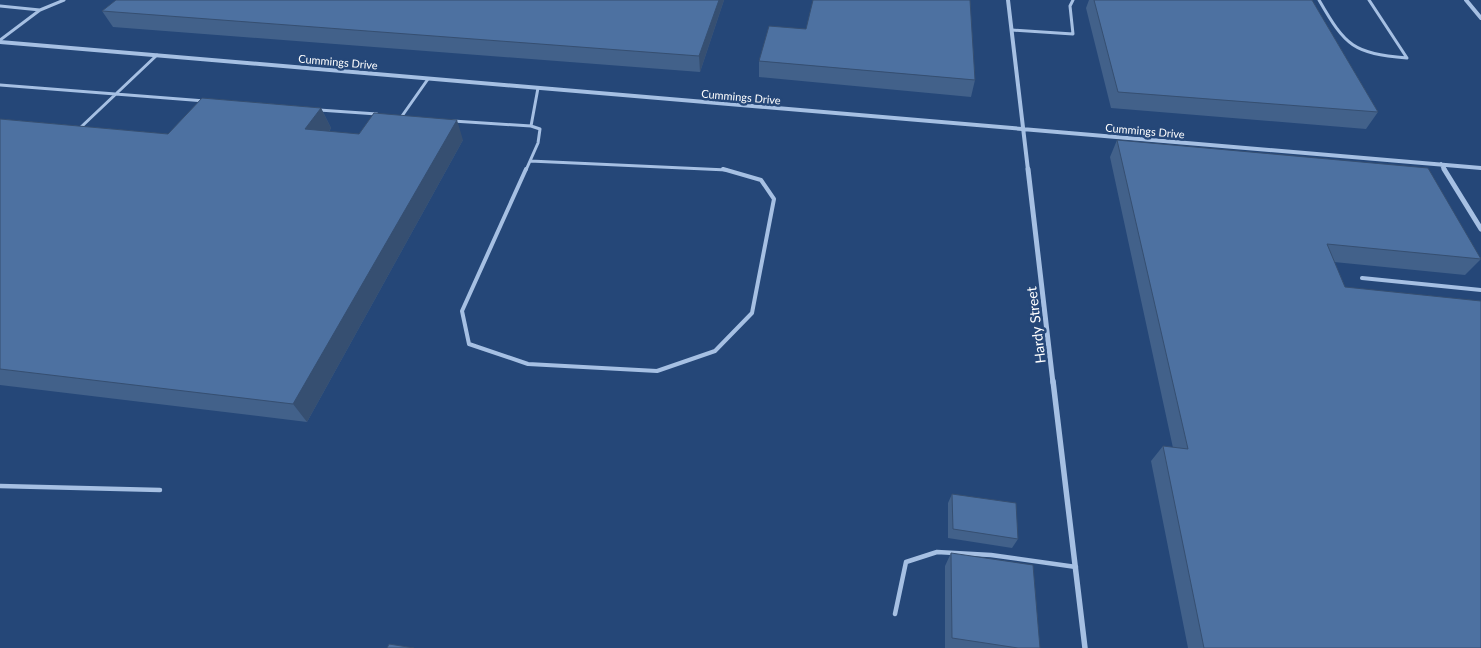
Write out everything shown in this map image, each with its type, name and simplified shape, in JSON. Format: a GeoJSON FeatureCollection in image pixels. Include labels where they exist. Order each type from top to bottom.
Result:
{"type":"FeatureCollection","features":[{"type":"Feature","properties":{"kind":"street","name":"Hardy Street"},"geometry":{"type":"LineString","coordinates":[[1008,0],[1085,648]]}},
{"type":"Feature","properties":{"kind":"street"},"geometry":{"type":"LineString","coordinates":[[1466,0],[1481,18]]}},
{"type":"Feature","properties":{"kind":"street","name":"Cummings Drive"},"geometry":{"type":"LineString","coordinates":[[0,41],[157,56],[1481,168]]}},
{"type":"Feature","properties":{"kind":"street"},"geometry":{"type":"LineString","coordinates":[[1441,164],[1481,229]]}},
{"type":"Feature","properties":{"kind":"lane"},"geometry":{"type":"LineString","coordinates":[[0,41],[40,10],[64,0]]}},
{"type":"Feature","properties":{"kind":"lane"},"geometry":{"type":"LineString","coordinates":[[1012,30],[1073,34],[1070,6],[1072,0]]}},
{"type":"Feature","properties":{"kind":"lane"},"geometry":{"type":"LineString","coordinates":[[1319,0],[1340,36],[1355,49],[1373,55],[1407,58],[1369,0]]}},
{"type":"Feature","properties":{"kind":"lane"},"geometry":{"type":"LineString","coordinates":[[0,6],[40,10]]}},
{"type":"Feature","properties":{"kind":"lane"},"geometry":{"type":"LineString","coordinates":[[80,128],[157,56]]}},
{"type":"Feature","properties":{"kind":"lane"},"geometry":{"type":"LineString","coordinates":[[402,116],[428,79]]}},
{"type":"Feature","properties":{"kind":"lane"},"geometry":{"type":"LineString","coordinates":[[0,85],[212,101]]}},
{"type":"Feature","properties":{"kind":"lane"},"geometry":{"type":"LineString","coordinates":[[531,126],[538,88]]}},
{"type":"Feature","properties":{"kind":"lane"},"geometry":{"type":"LineString","coordinates":[[316,110],[383,115]]}},
{"type":"Feature","properties":{"kind":"lane"},"geometry":{"type":"LineString","coordinates":[[392,116],[410,117]]}},
{"type":"Feature","properties":{"kind":"lane"},"geometry":{"type":"LineString","coordinates":[[445,120],[531,126],[540,129],[538,143],[462,311],[469,344],[528,364],[657,371],[715,351],[752,313],[774,199],[761,180],[724,169],[530,161]]}},
{"type":"Feature","properties":{"kind":"lane"},"geometry":{"type":"LineString","coordinates":[[1362,278],[1481,290]]}},
{"type":"Feature","properties":{"kind":"lane"},"geometry":{"type":"LineString","coordinates":[[0,486],[160,490]]}},
{"type":"Feature","properties":{"kind":"lane"},"geometry":{"type":"LineString","coordinates":[[895,614],[906,562],[937,552],[991,555],[1076,567]]}},
{"type":"Feature","properties":{"kind":"building"},"geometry":{"type":"Polygon","coordinates":[[[116,0],[719,0],[699,56],[102,11],[116,0]]]}},
{"type":"Feature","properties":{"kind":"building"},"geometry":{"type":"Polygon","coordinates":[[[813,0],[970,0],[975,80],[759,61],[769,26],[806,29],[813,0]]]}},
{"type":"Feature","properties":{"kind":"building"},"geometry":{"type":"Polygon","coordinates":[[[1094,0],[1312,0],[1378,112],[1118,92],[1094,0]]]}},
{"type":"Feature","properties":{"kind":"building"},"geometry":{"type":"Polygon","coordinates":[[[202,98],[321,108],[305,129],[359,134],[374,113],[457,120],[293,404],[0,369],[0,119],[168,134],[202,98]]]}},
{"type":"Feature","properties":{"kind":"building"},"geometry":{"type":"Polygon","coordinates":[[[1117,140],[1428,168],[1481,259],[1327,244],[1345,287],[1481,301],[1481,648],[1204,648],[1163,446],[1188,449],[1117,140]]]}},
{"type":"Feature","properties":{"kind":"building"},"geometry":{"type":"Polygon","coordinates":[[[952,494],[1016,503],[1018,539],[953,529],[952,494]]]}},
{"type":"Feature","properties":{"kind":"building"},"geometry":{"type":"Polygon","coordinates":[[[951,553],[1033,565],[1040,648],[1018,648],[952,638],[951,553]]]}},
{"type":"Feature","properties":{"kind":"building"},"geometry":{"type":"Polygon","coordinates":[[[389,644],[414,648],[387,648],[389,644]]]}}]}
